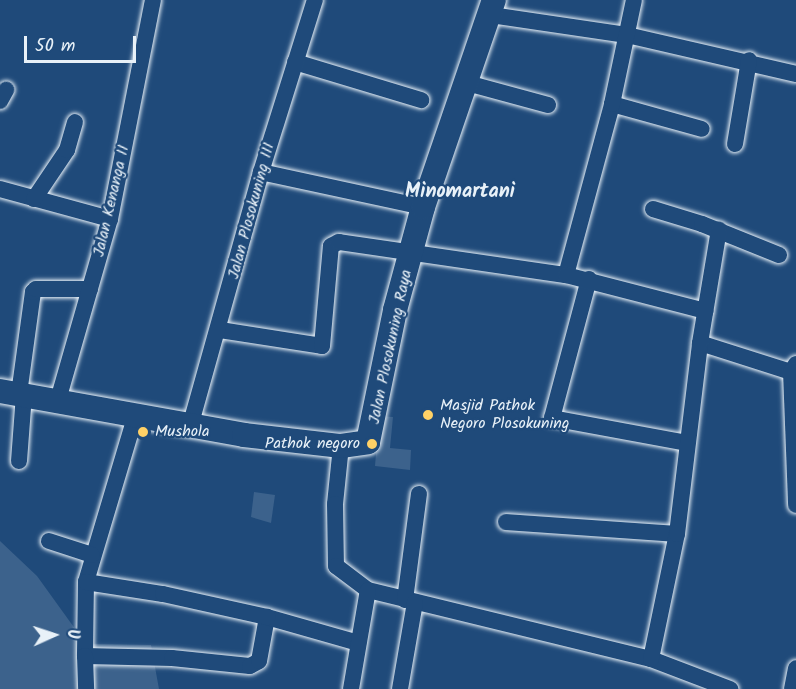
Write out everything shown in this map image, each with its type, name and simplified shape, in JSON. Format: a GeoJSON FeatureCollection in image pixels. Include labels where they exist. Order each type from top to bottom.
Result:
{"type":"FeatureCollection","features":[{"type":"Feature","properties":{"kind":"street","name":"Jalan Kenanga II"},"geometry":{"type":"LineString","coordinates":[[58,400],[110,219],[153,0]]}},
{"type":"Feature","properties":{"kind":"street","name":"Jalan Plosokuning III"},"geometry":{"type":"LineString","coordinates":[[191,423],[220,330],[261,172],[315,0]]}},
{"type":"Feature","properties":{"kind":"street"},"geometry":{"type":"LineString","coordinates":[[566,275],[612,104],[634,0]]}},
{"type":"Feature","properties":{"kind":"street"},"geometry":{"type":"LineString","coordinates":[[493,8],[749,60],[796,74]]}},
{"type":"Feature","properties":{"kind":"street","name":"Jalan Plosokuning Raya"},"geometry":{"type":"LineString","coordinates":[[14,394],[191,423],[244,435],[341,446],[362,445],[373,434],[395,310],[423,207],[493,8]]}},
{"type":"Feature","properties":{"kind":"street"},"geometry":{"type":"LineString","coordinates":[[735,144],[749,60]]}},
{"type":"Feature","properties":{"kind":"street"},"geometry":{"type":"LineString","coordinates":[[295,62],[421,100]]}},
{"type":"Feature","properties":{"kind":"street"},"geometry":{"type":"LineString","coordinates":[[467,83],[548,105]]}},
{"type":"Feature","properties":{"kind":"street"},"geometry":{"type":"LineString","coordinates":[[612,104],[702,129]]}},
{"type":"Feature","properties":{"kind":"street"},"geometry":{"type":"LineString","coordinates":[[34,199],[67,150],[75,122]]}},
{"type":"Feature","properties":{"kind":"street"},"geometry":{"type":"LineString","coordinates":[[261,172],[423,207]]}},
{"type":"Feature","properties":{"kind":"street"},"geometry":{"type":"LineString","coordinates":[[0,189],[110,219]]}},
{"type":"Feature","properties":{"kind":"street"},"geometry":{"type":"LineString","coordinates":[[652,209],[719,230],[779,255]]}},
{"type":"Feature","properties":{"kind":"street"},"geometry":{"type":"LineString","coordinates":[[651,659],[677,534],[700,343],[719,230]]}},
{"type":"Feature","properties":{"kind":"street"},"geometry":{"type":"LineString","coordinates":[[220,330],[322,346],[334,243],[411,252],[589,279],[705,311]]}},
{"type":"Feature","properties":{"kind":"street"},"geometry":{"type":"LineString","coordinates":[[589,279],[552,418],[687,443]]}},
{"type":"Feature","properties":{"kind":"street"},"geometry":{"type":"LineString","coordinates":[[19,461],[14,394],[33,292],[36,289],[90,290]]}},
{"type":"Feature","properties":{"kind":"street"},"geometry":{"type":"LineString","coordinates":[[700,343],[794,368],[796,505]]}},
{"type":"Feature","properties":{"kind":"street"},"geometry":{"type":"LineString","coordinates":[[86,689],[86,582],[92,555],[136,414]]}},
{"type":"Feature","properties":{"kind":"street"},"geometry":{"type":"LineString","coordinates":[[341,446],[335,504],[336,566],[368,590],[651,659],[730,689]]}},
{"type":"Feature","properties":{"kind":"street"},"geometry":{"type":"LineString","coordinates":[[400,689],[419,494]]}},
{"type":"Feature","properties":{"kind":"street"},"geometry":{"type":"LineString","coordinates":[[506,522],[677,534]]}},
{"type":"Feature","properties":{"kind":"street"},"geometry":{"type":"LineString","coordinates":[[49,541],[92,555]]}},
{"type":"Feature","properties":{"kind":"street"},"geometry":{"type":"LineString","coordinates":[[86,582],[164,594],[267,617],[358,643]]}},
{"type":"Feature","properties":{"kind":"street"},"geometry":{"type":"LineString","coordinates":[[351,689],[368,590]]}},
{"type":"Feature","properties":{"kind":"street"},"geometry":{"type":"LineString","coordinates":[[86,656],[172,658],[250,666],[259,661],[267,617]]}},
{"type":"Feature","properties":{"kind":"street"},"geometry":{"type":"LineString","coordinates":[[792,689],[796,668]]}},
{"type":"Feature","properties":{"kind":"shaded area"},"geometry":{"type":"Polygon","coordinates":[[[379,416],[393,417],[390,448],[411,450],[410,470],[375,466],[379,416]]]}},
{"type":"Feature","properties":{"kind":"shaded area"},"geometry":{"type":"Polygon","coordinates":[[[254,492],[275,495],[271,523],[251,517],[254,492]]]}},
{"type":"Feature","properties":{"kind":"shaded area"},"geometry":{"type":"Polygon","coordinates":[[[0,541],[37,576],[86,644],[151,645],[159,689],[0,689],[0,541]]]}},
{"type":"Feature","properties":{"kind":"place","name":"Masjid Pathok Negoro Plosokuning"},"geometry":{"type":"Point","coordinates":[428,415]}},
{"type":"Feature","properties":{"kind":"place","name":"Mushola"},"geometry":{"type":"Point","coordinates":[143,432]}},
{"type":"Feature","properties":{"kind":"place","name":"Pathok negoro"},"geometry":{"type":"Point","coordinates":[372,444]}},
{"type":"Feature","properties":{"kind":"district","name":"Minomartani"},"geometry":{"type":"Point","coordinates":[460,192]}}]}
